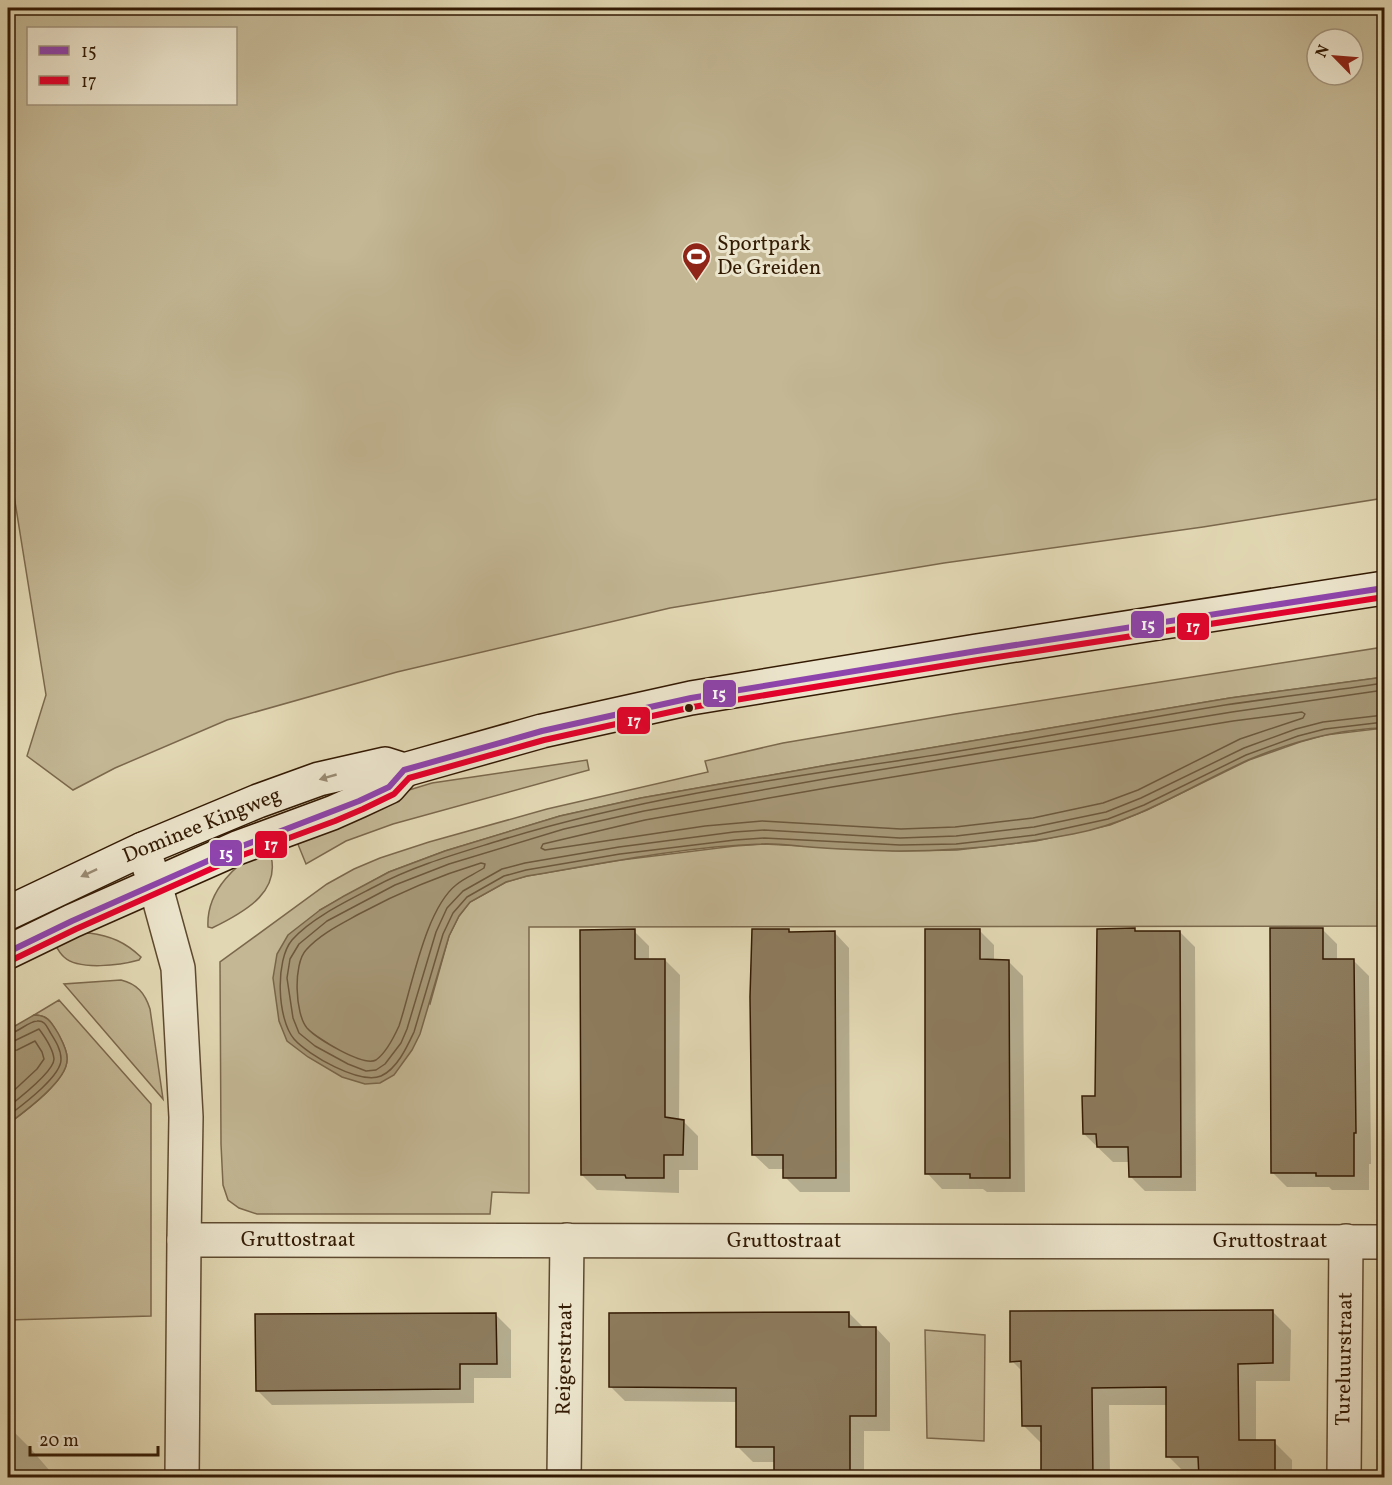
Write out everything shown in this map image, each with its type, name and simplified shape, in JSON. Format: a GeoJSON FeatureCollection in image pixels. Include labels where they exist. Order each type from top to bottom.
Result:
{"type":"FeatureCollection","features":[{"type":"Feature","properties":{"kind":"street","name":"Dominee Kingweg"},"geometry":{"type":"LineString","coordinates":[[8,913],[143,849],[258,801],[319,779],[385,764],[404,770],[612,714],[720,693],[1384,588]]}},
{"type":"Feature","properties":{"kind":"street","name":"Dominee Kingweg"},"geometry":{"type":"LineString","coordinates":[[8,952],[237,848],[332,813],[389,787],[404,770]]}},
{"type":"Feature","properties":{"kind":"street"},"geometry":{"type":"LineString","coordinates":[[143,849],[178,968],[186,1117],[182,1478]]}},
{"type":"Feature","properties":{"kind":"street","name":"Gruttostraat"},"geometry":{"type":"LineString","coordinates":[[184,1240],[1384,1242]]}},
{"type":"Feature","properties":{"kind":"street","name":"Reigerstraat"},"geometry":{"type":"LineString","coordinates":[[564,1478],[567,1240]]}},
{"type":"Feature","properties":{"kind":"street","name":"Tureluurstraat"},"geometry":{"type":"LineString","coordinates":[[1344,1478],[1346,1241]]}},
{"type":"Feature","properties":{"kind":"shaded area","name":"Sportpark De Greiden"},"geometry":{"type":"Polygon","coordinates":[[[8,8],[1384,8],[1384,498],[1203,527],[944,563],[670,608],[397,672],[227,720],[115,768],[73,790],[27,756],[46,695],[8,458],[8,8]]]}},
{"type":"Feature","properties":{"kind":"shaded area"},"geometry":{"type":"Polygon","coordinates":[[[1384,647],[1384,677],[1230,698],[828,765],[641,798],[560,816],[445,851],[389,872],[320,910],[430,1004],[449,936],[459,916],[470,902],[506,882],[527,876],[621,860],[735,846],[764,844],[900,851],[957,850],[1036,841],[1110,825],[1147,810],[1249,760],[1300,742],[1325,735],[1384,728],[1384,926],[529,927],[529,1193],[492,1192],[490,1214],[257,1214],[239,1208],[228,1200],[223,1185],[221,1144],[220,962],[327,884],[354,869],[429,842],[547,809],[708,772],[705,761],[783,743],[1384,647]]]}},
{"type":"Feature","properties":{"kind":"shaded area"},"geometry":{"type":"Polygon","coordinates":[[[587,760],[589,770],[393,824],[346,841],[306,864],[295,837],[409,790],[432,783],[587,760]]]}},
{"type":"Feature","properties":{"kind":"shaded area"},"geometry":{"type":"Polygon","coordinates":[[[268,847],[272,862],[271,876],[259,898],[237,915],[212,928],[208,927],[212,901],[218,889],[235,869],[268,847]]]}},
{"type":"Feature","properties":{"kind":"shaded area"},"geometry":{"type":"Polygon","coordinates":[[[89,933],[117,940],[141,957],[139,960],[122,964],[80,964],[64,957],[53,941],[71,934],[89,933]]]}},
{"type":"Feature","properties":{"kind":"shaded area"},"geometry":{"type":"Polygon","coordinates":[[[121,980],[140,990],[150,1009],[163,1099],[64,984],[121,980]]]}},
{"type":"Feature","properties":{"kind":"shaded area"},"geometry":{"type":"Polygon","coordinates":[[[59,1000],[151,1104],[151,1316],[8,1320],[8,1124],[44,1095],[65,1068],[67,1053],[56,1030],[46,1018],[34,1015],[59,1000]]]}},
{"type":"Feature","properties":{"kind":"shaded area"},"geometry":{"type":"Polygon","coordinates":[[[925,1330],[985,1335],[984,1441],[927,1438],[925,1330]]]}},
{"type":"Feature","properties":{"kind":"water"},"geometry":{"type":"Polygon","coordinates":[[[1384,677],[1384,728],[1332,734],[1281,748],[1226,770],[1141,812],[1073,834],[987,847],[923,851],[856,850],[773,844],[702,848],[527,876],[506,882],[470,902],[459,916],[449,936],[420,1034],[412,1050],[394,1075],[380,1083],[365,1084],[342,1077],[308,1057],[287,1041],[279,1021],[273,978],[277,954],[288,935],[320,910],[344,896],[389,872],[445,851],[560,816],[641,798],[1230,698],[1384,677]]]}},
{"type":"Feature","properties":{"kind":"water"},"geometry":{"type":"Polygon","coordinates":[[[34,1015],[39,1015],[51,1022],[67,1053],[67,1060],[65,1068],[53,1086],[8,1124],[8,1030],[34,1015]]]}},
{"type":"Feature","properties":{"kind":"building"},"geometry":{"type":"Polygon","coordinates":[[[1135,928],[1135,931],[1180,931],[1181,1177],[1129,1177],[1128,1147],[1097,1147],[1096,1134],[1083,1134],[1082,1096],[1095,1096],[1097,929],[1135,928]]]}},
{"type":"Feature","properties":{"kind":"building"},"geometry":{"type":"Polygon","coordinates":[[[1270,928],[1323,928],[1323,959],[1354,959],[1356,1133],[1354,1133],[1354,1176],[1271,1173],[1270,928]]]}},
{"type":"Feature","properties":{"kind":"building"},"geometry":{"type":"Polygon","coordinates":[[[635,929],[635,959],[665,959],[665,1117],[684,1120],[683,1155],[664,1155],[664,1178],[581,1175],[580,930],[635,929]]]}},
{"type":"Feature","properties":{"kind":"building"},"geometry":{"type":"Polygon","coordinates":[[[752,929],[789,929],[789,932],[835,931],[836,1178],[783,1178],[783,1155],[752,1155],[750,997],[752,929]]]}},
{"type":"Feature","properties":{"kind":"building"},"geometry":{"type":"Polygon","coordinates":[[[925,929],[980,929],[980,959],[1009,960],[1010,1178],[970,1178],[970,1174],[925,1174],[925,929]]]}},
{"type":"Feature","properties":{"kind":"building"},"geometry":{"type":"Polygon","coordinates":[[[1273,1310],[1273,1363],[1238,1364],[1239,1440],[1275,1440],[1275,1478],[1199,1478],[1198,1457],[1166,1457],[1166,1387],[1092,1388],[1093,1478],[1041,1478],[1041,1426],[1022,1426],[1021,1361],[1010,1362],[1010,1311],[1273,1310]]]}},
{"type":"Feature","properties":{"kind":"building"},"geometry":{"type":"Polygon","coordinates":[[[849,1312],[849,1327],[876,1327],[876,1416],[850,1416],[850,1478],[774,1478],[774,1447],[736,1447],[736,1388],[609,1387],[609,1313],[849,1312]]]}},
{"type":"Feature","properties":{"kind":"building"},"geometry":{"type":"Polygon","coordinates":[[[496,1313],[497,1364],[460,1364],[460,1389],[256,1391],[255,1314],[496,1313]]]}},
{"type":"Feature","properties":{"kind":"transit line","name":"15"},"geometry":{"type":"LineString","coordinates":[[8,952],[237,848],[359,801],[389,787],[404,770],[542,731],[691,698],[1384,588]]}},
{"type":"Feature","properties":{"kind":"transit line","name":"17"},"geometry":{"type":"LineString","coordinates":[[12,960],[240,856],[363,809],[394,794],[409,778],[544,740],[693,707],[1384,597]]}},
{"type":"Feature","properties":{"kind":"place","name":"Sportpark De Greiden"},"geometry":{"type":"Point","coordinates":[696,282]}}]}
